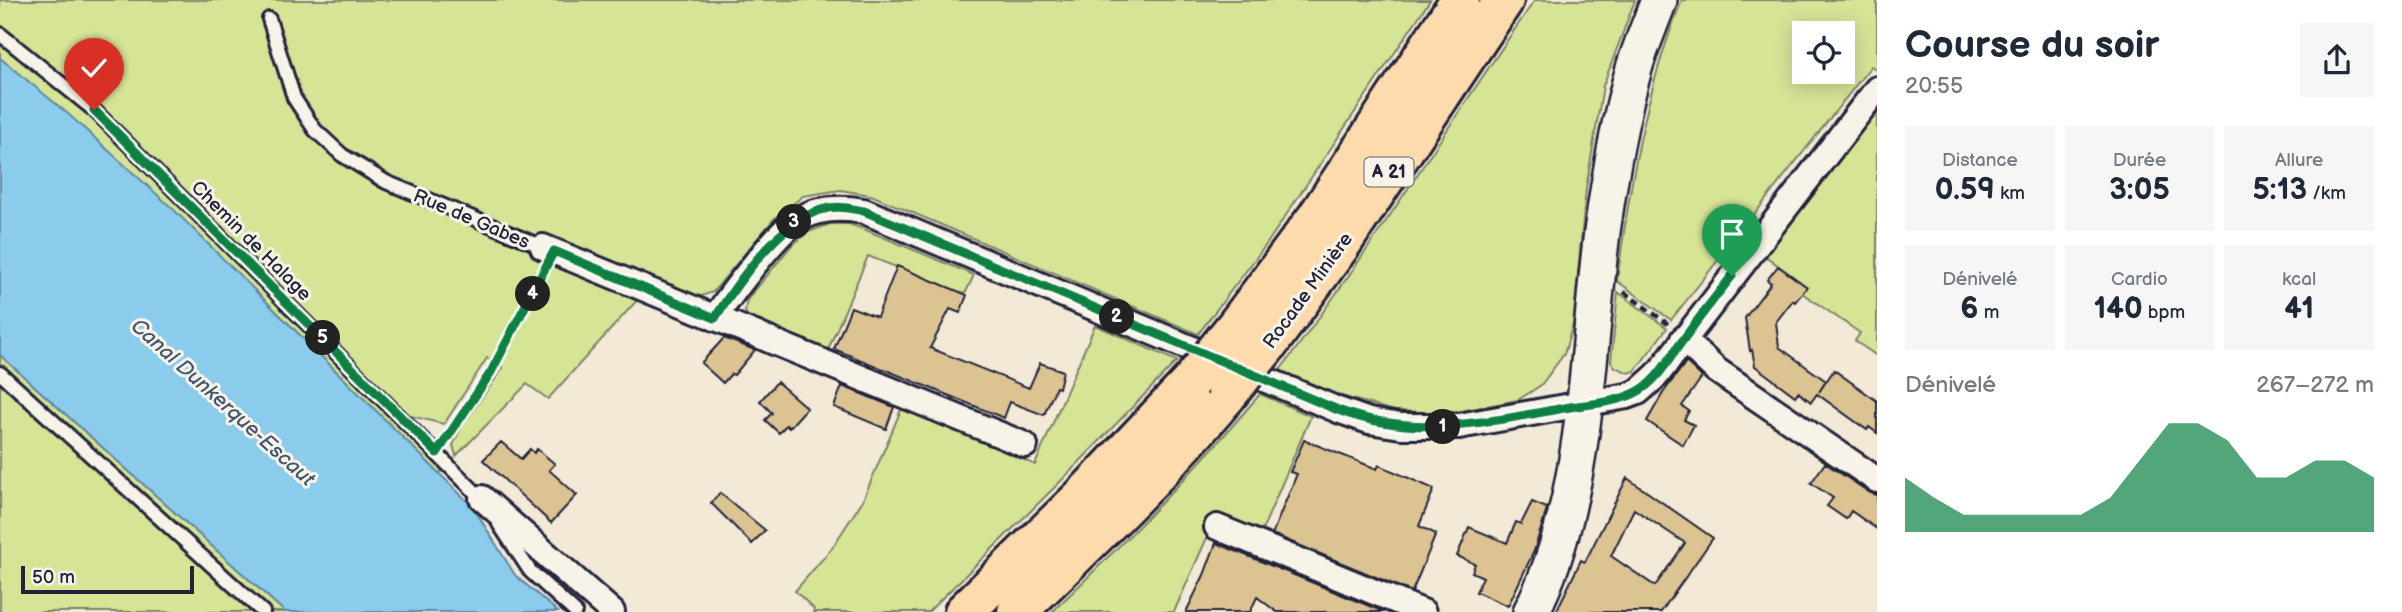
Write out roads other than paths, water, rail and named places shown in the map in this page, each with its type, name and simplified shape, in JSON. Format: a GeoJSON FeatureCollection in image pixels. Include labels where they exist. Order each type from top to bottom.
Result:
{"type":"FeatureCollection","features":[{"type":"Feature","properties":{"kind":"highway","name":"Rocade Minière"},"geometry":{"type":"LineString","coordinates":[[1017,612],[1113,517],[1201,426],[1227,395],[1255,332],[1317,217],[1460,0]]}},
{"type":"Feature","properties":{"kind":"highway","name":"Rocade Minière"},"geometry":{"type":"LineString","coordinates":[[1255,332],[1340,246],[1504,0]]}},
{"type":"Feature","properties":{"kind":"highway","name":"A 21"},"geometry":{"type":"LineString","coordinates":[[964,612],[1083,496],[1191,382],[1255,332]]}},
{"type":"Feature","properties":{"kind":"main road"},"geometry":{"type":"LineString","coordinates":[[1531,612],[1551,566],[1563,527],[1584,405],[1611,169],[1628,90],[1659,0]]}},
{"type":"Feature","properties":{"kind":"street"},"geometry":{"type":"LineString","coordinates":[[715,318],[776,237],[790,225],[822,209],[841,207],[864,211],[1338,410],[1370,421],[1401,426],[1439,427],[1584,405],[1638,392],[1657,375],[1877,89]]}},
{"type":"Feature","properties":{"kind":"street","name":"Rue de Gabes"},"geometry":{"type":"LineString","coordinates":[[548,249],[1025,445]]}},
{"type":"Feature","properties":{"kind":"street"},"geometry":{"type":"LineString","coordinates":[[1683,339],[1716,370],[1877,480]]}},
{"type":"Feature","properties":{"kind":"street"},"geometry":{"type":"LineString","coordinates":[[482,498],[612,612]]}},
{"type":"Feature","properties":{"kind":"street"},"geometry":{"type":"LineString","coordinates":[[1217,527],[1423,612]]}},
{"type":"Feature","properties":{"kind":"lane","name":"Rue de Gabes"},"geometry":{"type":"LineString","coordinates":[[269,19],[294,98],[315,130],[342,155],[386,181],[548,249]]}},
{"type":"Feature","properties":{"kind":"lane","name":"Chemin de Halage"},"geometry":{"type":"LineString","coordinates":[[0,34],[94,110],[482,498],[530,571],[575,612]]}},
{"type":"Feature","properties":{"kind":"lane"},"geometry":{"type":"LineString","coordinates":[[0,373],[262,612]]}},
{"type":"Feature","properties":{"kind":"water","name":"Canal Dunkerque-Escaut"},"geometry":{"type":"Polygon","coordinates":[[[0,58],[67,113],[172,208],[473,507],[515,575],[558,612],[285,612],[0,355],[0,58]]]}}]}
